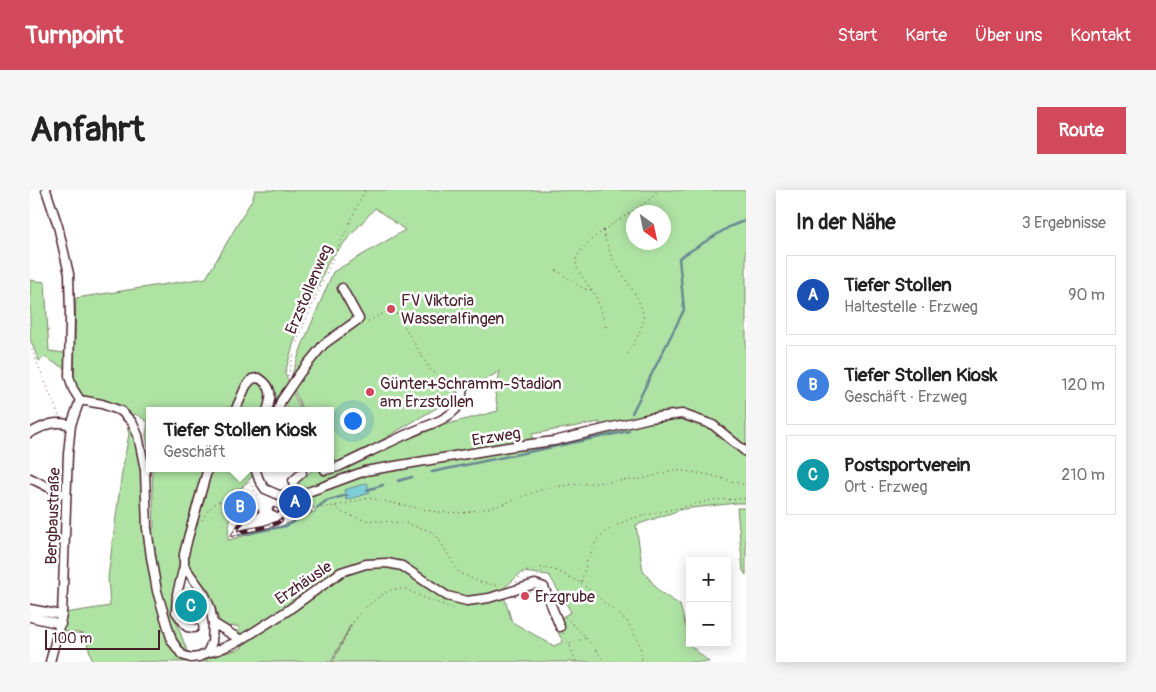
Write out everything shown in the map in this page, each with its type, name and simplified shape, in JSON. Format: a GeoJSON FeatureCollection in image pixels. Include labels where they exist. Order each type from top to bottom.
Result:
{"type":"FeatureCollection","features":[{"type":"Feature","properties":{"kind":"street"},"geometry":{"type":"LineString","coordinates":[[46,190],[58,226],[69,274],[69,376],[72,389],[80,400],[102,404],[121,411],[132,422],[138,435],[146,470]]}},
{"type":"Feature","properties":{"kind":"street"},"geometry":{"type":"LineString","coordinates":[[279,407],[281,401],[300,372],[324,344],[359,319],[342,288]]}},
{"type":"Feature","properties":{"kind":"street"},"geometry":{"type":"LineString","coordinates":[[237,407],[246,386],[252,379],[259,378],[266,382],[271,392],[268,407]]}},
{"type":"Feature","properties":{"kind":"street"},"geometry":{"type":"LineString","coordinates":[[334,468],[449,416],[462,402],[462,387]]}},
{"type":"Feature","properties":{"kind":"street","name":"Bergbaustraße"},"geometry":{"type":"LineString","coordinates":[[50,662],[61,624],[68,454],[71,425],[80,400]]}},
{"type":"Feature","properties":{"kind":"street","name":"Erzweg"},"geometry":{"type":"LineString","coordinates":[[257,472],[259,480],[265,488],[279,495],[295,495],[365,471],[554,441],[650,418],[682,414],[713,425],[746,452]]}},
{"type":"Feature","properties":{"kind":"street"},"geometry":{"type":"LineString","coordinates":[[30,433],[53,423],[61,422],[71,425]]}},
{"type":"Feature","properties":{"kind":"street"},"geometry":{"type":"LineString","coordinates":[[146,472],[147,528],[157,591],[172,641],[182,655],[191,658],[207,653],[212,642],[213,623],[210,607],[205,595],[184,566]]}},
{"type":"Feature","properties":{"kind":"street"},"geometry":{"type":"LineString","coordinates":[[194,628],[188,627],[176,612],[177,594],[184,566],[184,554],[207,472]]}},
{"type":"Feature","properties":{"kind":"street"},"geometry":{"type":"LineString","coordinates":[[295,495],[293,481],[302,473]]}},
{"type":"Feature","properties":{"kind":"street"},"geometry":{"type":"LineString","coordinates":[[30,478],[66,496]]}},
{"type":"Feature","properties":{"kind":"street","name":"Erzhäusle"},"geometry":{"type":"LineString","coordinates":[[207,653],[241,640],[342,572],[366,564],[387,563],[402,566],[447,596],[467,601],[489,598],[535,584]]}},
{"type":"Feature","properties":{"kind":"street"},"geometry":{"type":"LineString","coordinates":[[535,584],[544,587],[560,627]]}},
{"type":"Feature","properties":{"kind":"street"},"geometry":{"type":"LineString","coordinates":[[30,609],[62,615]]}},
{"type":"Feature","properties":{"kind":"street"},"geometry":{"type":"LineString","coordinates":[[30,616],[61,624]]}},
{"type":"Feature","properties":{"kind":"street"},"geometry":{"type":"LineString","coordinates":[[213,623],[241,640]]}},
{"type":"Feature","properties":{"kind":"path","name":"Erzstollenweg"},"geometry":{"type":"LineString","coordinates":[[288,375],[297,340],[365,190]]}},
{"type":"Feature","properties":{"kind":"path"},"geometry":{"type":"LineString","coordinates":[[606,327],[592,290],[576,264],[577,257],[585,246],[603,231],[648,201],[658,190]]}},
{"type":"Feature","properties":{"kind":"path"},"geometry":{"type":"LineString","coordinates":[[603,231],[612,257],[632,288],[643,315],[637,338],[626,357]]}},
{"type":"Feature","properties":{"kind":"path"},"geometry":{"type":"LineString","coordinates":[[556,270],[584,289],[592,290]]}},
{"type":"Feature","properties":{"kind":"path"},"geometry":{"type":"LineString","coordinates":[[359,319],[369,321],[393,308],[431,371],[435,372]]}},
{"type":"Feature","properties":{"kind":"path"},"geometry":{"type":"LineString","coordinates":[[30,345],[61,422]]}},
{"type":"Feature","properties":{"kind":"path"},"geometry":{"type":"LineString","coordinates":[[295,495],[303,506],[310,509],[335,506],[369,498],[437,512],[463,513],[498,506],[539,490],[568,485],[642,479],[673,470],[706,474],[746,485]]}},
{"type":"Feature","properties":{"kind":"path"},"geometry":{"type":"LineString","coordinates":[[202,520],[214,504],[228,499],[233,490],[249,482],[256,493],[262,497]]}},
{"type":"Feature","properties":{"kind":"path"},"geometry":{"type":"LineString","coordinates":[[581,583],[597,540],[605,532],[628,519],[713,500],[746,500]]}},
{"type":"Feature","properties":{"kind":"path"},"geometry":{"type":"LineString","coordinates":[[335,506],[343,513],[364,520],[406,523],[434,533],[459,573],[480,582],[499,586]]}},
{"type":"Feature","properties":{"kind":"path"},"geometry":{"type":"LineString","coordinates":[[535,584],[539,574],[546,567]]}},
{"type":"Feature","properties":{"kind":"path"},"geometry":{"type":"LineString","coordinates":[[514,583],[524,573],[535,568],[546,567],[581,583],[628,621],[640,645],[642,662]]}},
{"type":"Feature","properties":{"kind":"path"},"geometry":{"type":"LineString","coordinates":[[332,662],[356,617],[380,596],[392,589],[406,589],[454,609],[463,608]]}},
{"type":"Feature","properties":{"kind":"path"},"geometry":{"type":"LineString","coordinates":[[194,628],[198,618],[210,607]]}},
{"type":"Feature","properties":{"kind":"path"},"geometry":{"type":"LineString","coordinates":[[562,615],[586,637],[604,662]]}},
{"type":"Feature","properties":{"kind":"path"},"geometry":{"type":"LineString","coordinates":[[560,627],[576,662]]}},
{"type":"Feature","properties":{"kind":"path"},"geometry":{"type":"LineString","coordinates":[[569,644],[586,637]]}},
{"type":"Feature","properties":{"kind":"green space"},"geometry":{"type":"Polygon","coordinates":[[[255,190],[746,190],[746,503],[683,509],[636,525],[643,571],[660,592],[680,605],[686,627],[686,647],[692,647],[709,662],[333,662],[351,624],[331,662],[195,662],[242,648],[238,626],[221,627],[214,603],[180,562],[171,607],[191,662],[93,662],[84,634],[63,631],[65,613],[110,606],[108,577],[129,434],[127,427],[132,430],[139,455],[145,531],[154,528],[152,472],[255,472],[237,495],[231,514],[228,540],[281,526],[316,511],[296,483],[310,472],[334,472],[334,459],[337,462],[334,458],[334,407],[301,407],[290,380],[333,272],[405,230],[375,208],[329,260],[294,342],[285,373],[299,407],[287,407],[284,405],[283,407],[146,407],[146,421],[136,414],[133,416],[122,407],[113,403],[87,397],[82,394],[74,381],[76,298],[206,278],[253,198],[255,190]],[[500,371],[339,465],[341,467],[436,427],[498,411],[495,393],[500,371]],[[600,422],[532,434],[537,451],[594,437],[600,422]],[[522,572],[502,590],[512,622],[554,646],[563,642],[553,622],[571,612],[549,575],[522,572]]]}},
{"type":"Feature","properties":{"kind":"green space"},"geometry":{"type":"Polygon","coordinates":[[[30,280],[45,282],[49,351],[66,353],[66,369],[44,357],[39,361],[30,339],[30,280]]]}},
{"type":"Feature","properties":{"kind":"green space"},"geometry":{"type":"Polygon","coordinates":[[[737,508],[746,508],[746,575],[743,571],[737,508]]]}},
{"type":"Feature","properties":{"kind":"water"},"geometry":{"type":"Polygon","coordinates":[[[367,483],[370,493],[346,500],[344,490],[367,483]]]}},
{"type":"Feature","properties":{"kind":"waterway"},"geometry":{"type":"LineString","coordinates":[[632,413],[684,310],[679,258],[729,227],[746,220]]}},
{"type":"Feature","properties":{"kind":"waterway"},"geometry":{"type":"LineString","coordinates":[[432,472],[629,431]]}},
{"type":"Feature","properties":{"kind":"waterway"},"geometry":{"type":"LineString","coordinates":[[398,481],[412,477]]}},
{"type":"Feature","properties":{"kind":"waterway"},"geometry":{"type":"LineString","coordinates":[[367,490],[383,485]]}},
{"type":"Feature","properties":{"kind":"waterway"},"geometry":{"type":"LineString","coordinates":[[318,507],[326,501],[347,495]]}},
{"type":"Feature","properties":{"kind":"waterway"},"geometry":{"type":"LineString","coordinates":[[238,535],[286,526],[311,511]]}},
{"type":"Feature","properties":{"kind":"railway"},"geometry":{"type":"LineString","coordinates":[[274,509],[278,511]]}},
{"type":"Feature","properties":{"kind":"railway"},"geometry":{"type":"LineString","coordinates":[[233,535],[246,517],[257,511]]}},
{"type":"Feature","properties":{"kind":"railway"},"geometry":{"type":"LineString","coordinates":[[234,534],[266,527],[281,520]]}},
{"type":"Feature","properties":{"kind":"place","name":"FV Viktoria Wasseralfingen"},"geometry":{"type":"Point","coordinates":[391,309]}},
{"type":"Feature","properties":{"kind":"place","name":"Günter+Schramm-Stadion am Erzstollen"},"geometry":{"type":"Point","coordinates":[370,392]}},
{"type":"Feature","properties":{"kind":"place","name":"Tiefer Stollen"},"geometry":{"type":"Point","coordinates":[295,502]}},
{"type":"Feature","properties":{"kind":"place","name":"Tiefer Stollen Kiosk"},"geometry":{"type":"Point","coordinates":[240,507]}},
{"type":"Feature","properties":{"kind":"place","name":"Erzgrube"},"geometry":{"type":"Point","coordinates":[525,596]}},
{"type":"Feature","properties":{"kind":"place","name":"Postsportverein"},"geometry":{"type":"Point","coordinates":[191,606]}}]}
